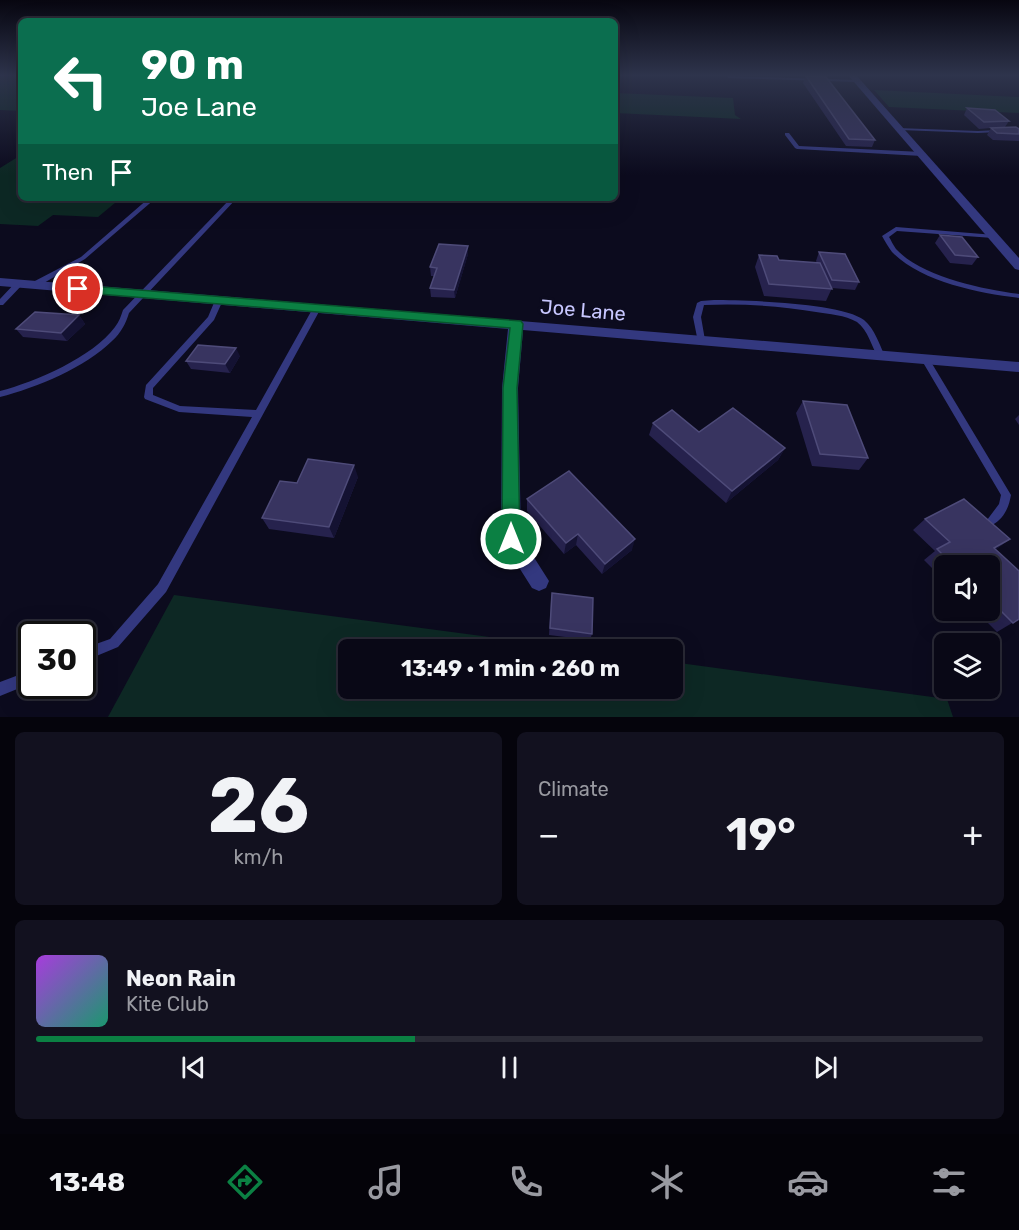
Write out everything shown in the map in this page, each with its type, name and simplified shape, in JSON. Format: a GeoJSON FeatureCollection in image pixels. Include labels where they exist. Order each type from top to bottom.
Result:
{"type":"FeatureCollection","features":[{"type":"Feature","properties":{"kind":"street"},"geometry":{"type":"LineString","coordinates":[[882,108],[1019,266]]}},
{"type":"Feature","properties":{"kind":"street","name":"Joe Lane"},"geometry":{"type":"LineString","coordinates":[[0,282],[1019,367]]}},
{"type":"Feature","properties":{"kind":"street"},"geometry":{"type":"LineString","coordinates":[[516,324],[510,388],[511,539],[539,581]]}},
{"type":"Feature","properties":{"kind":"lane"},"geometry":{"type":"LineString","coordinates":[[900,129],[978,132],[1019,130]]}},
{"type":"Feature","properties":{"kind":"lane"},"geometry":{"type":"LineString","coordinates":[[787,134],[796,147],[922,154]]}},
{"type":"Feature","properties":{"kind":"lane"},"geometry":{"type":"LineString","coordinates":[[34,285],[83,258],[150,201]]}},
{"type":"Feature","properties":{"kind":"lane"},"geometry":{"type":"LineString","coordinates":[[0,394],[16,391],[60,371],[91,352],[118,330],[126,312],[231,201]]}},
{"type":"Feature","properties":{"kind":"lane"},"geometry":{"type":"LineString","coordinates":[[993,236],[896,229],[885,236],[888,245],[904,261],[960,283],[993,293],[1019,296]]}},
{"type":"Feature","properties":{"kind":"lane"},"geometry":{"type":"LineString","coordinates":[[0,303],[19,284]]}},
{"type":"Feature","properties":{"kind":"lane"},"geometry":{"type":"LineString","coordinates":[[219,300],[211,318],[149,387],[148,397],[179,409],[258,414]]}},
{"type":"Feature","properties":{"kind":"lane"},"geometry":{"type":"LineString","coordinates":[[701,340],[698,317],[701,303],[740,302],[846,315],[860,320],[881,356]]}},
{"type":"Feature","properties":{"kind":"lane"},"geometry":{"type":"LineString","coordinates":[[96,650],[114,643],[162,588],[317,308]]}},
{"type":"Feature","properties":{"kind":"lane"},"geometry":{"type":"LineString","coordinates":[[925,359],[1006,495],[1004,506],[992,520]]}},
{"type":"Feature","properties":{"kind":"lane"},"geometry":{"type":"LineString","coordinates":[[0,689],[18,682]]}},
{"type":"Feature","properties":{"kind":"green space"},"geometry":{"type":"Polygon","coordinates":[[[0,108],[18,108],[18,111],[0,108]]]}},
{"type":"Feature","properties":{"kind":"green space"},"geometry":{"type":"Polygon","coordinates":[[[618,108],[734,108],[735,115],[741,119],[618,113],[618,108]]]}},
{"type":"Feature","properties":{"kind":"green space"},"geometry":{"type":"Polygon","coordinates":[[[921,108],[1019,108],[1019,113],[921,108]]]}},
{"type":"Feature","properties":{"kind":"green space"},"geometry":{"type":"Polygon","coordinates":[[[18,157],[18,201],[117,201],[98,217],[53,215],[38,226],[0,224],[0,168],[18,157]]]}},
{"type":"Feature","properties":{"kind":"green space"},"geometry":{"type":"Polygon","coordinates":[[[174,595],[504,639],[338,639],[338,699],[683,699],[683,663],[947,699],[953,717],[108,717],[174,595]]]}},
{"type":"Feature","properties":{"kind":"building"},"geometry":{"type":"Polygon","coordinates":[[[828,108],[850,108],[875,140],[849,139],[828,108]]]}},
{"type":"Feature","properties":{"kind":"building"},"geometry":{"type":"Polygon","coordinates":[[[968,108],[995,110],[1009,121],[984,122],[968,108]]]}},
{"type":"Feature","properties":{"kind":"building"},"geometry":{"type":"Polygon","coordinates":[[[1016,127],[1019,129],[1019,134],[997,133],[991,128],[1016,127]]]}},
{"type":"Feature","properties":{"kind":"building"},"geometry":{"type":"Polygon","coordinates":[[[940,235],[962,237],[978,257],[955,255],[940,235]]]}},
{"type":"Feature","properties":{"kind":"building"},"geometry":{"type":"Polygon","coordinates":[[[439,244],[468,246],[454,290],[430,288],[437,268],[430,267],[439,244]]]}},
{"type":"Feature","properties":{"kind":"building"},"geometry":{"type":"Polygon","coordinates":[[[819,252],[845,254],[859,282],[832,280],[819,252]]]}},
{"type":"Feature","properties":{"kind":"building"},"geometry":{"type":"Polygon","coordinates":[[[759,255],[777,256],[779,260],[820,263],[832,289],[769,284],[759,255]]]}},
{"type":"Feature","properties":{"kind":"building"},"geometry":{"type":"Polygon","coordinates":[[[35,312],[79,315],[61,333],[16,329],[35,312]]]}},
{"type":"Feature","properties":{"kind":"building"},"geometry":{"type":"Polygon","coordinates":[[[198,345],[236,348],[225,364],[186,361],[198,345]]]}},
{"type":"Feature","properties":{"kind":"building"},"geometry":{"type":"Polygon","coordinates":[[[803,401],[847,405],[868,458],[820,454],[803,401]]]}},
{"type":"Feature","properties":{"kind":"building"},"geometry":{"type":"Polygon","coordinates":[[[733,408],[785,448],[732,491],[653,423],[672,410],[699,432],[733,408]]]}},
{"type":"Feature","properties":{"kind":"building"},"geometry":{"type":"Polygon","coordinates":[[[308,459],[354,465],[329,527],[262,518],[280,481],[297,483],[308,459]]]}},
{"type":"Feature","properties":{"kind":"building"},"geometry":{"type":"Polygon","coordinates":[[[569,471],[635,539],[605,564],[578,534],[566,543],[527,499],[569,471]]]}},
{"type":"Feature","properties":{"kind":"building"},"geometry":{"type":"Polygon","coordinates":[[[964,499],[1010,539],[994,548],[1019,571],[1019,619],[1013,623],[1000,610],[1000,555],[943,555],[937,549],[950,542],[925,519],[964,499]]]}},
{"type":"Feature","properties":{"kind":"building"},"geometry":{"type":"Polygon","coordinates":[[[552,593],[593,598],[592,634],[550,628],[552,593]]]}},
{"type":"Feature","properties":{"kind":"route"},"geometry":{"type":"LineString","coordinates":[[78,289],[516,324],[510,388],[511,539]]}}]}
